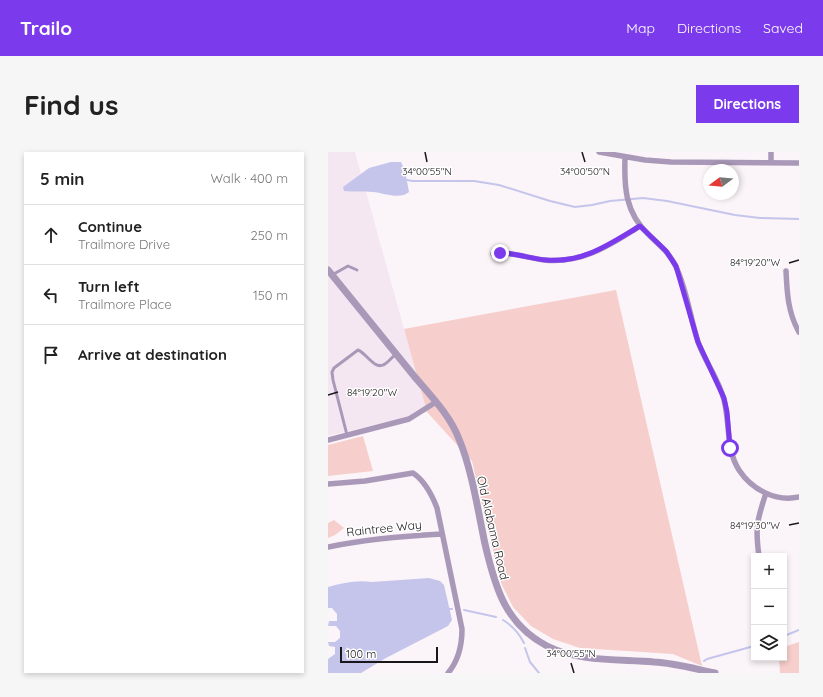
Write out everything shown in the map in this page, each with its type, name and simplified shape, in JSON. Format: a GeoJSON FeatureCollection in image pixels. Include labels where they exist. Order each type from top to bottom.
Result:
{"type":"FeatureCollection","features":[{"type":"Feature","properties":{"kind":"street"},"geometry":{"type":"LineString","coordinates":[[599,152],[625,157],[672,162],[799,162]]}},
{"type":"Feature","properties":{"kind":"street"},"geometry":{"type":"LineString","coordinates":[[771,152],[771,162]]}},
{"type":"Feature","properties":{"kind":"street"},"geometry":{"type":"LineString","coordinates":[[625,157],[626,197],[632,213],[640,226],[666,251],[676,266],[698,342],[724,398],[727,412],[730,448],[739,470],[756,488],[766,493],[780,497],[799,497]]}},
{"type":"Feature","properties":{"kind":"street"},"geometry":{"type":"LineString","coordinates":[[493,254],[507,253],[547,260],[575,258],[603,249],[640,226]]}},
{"type":"Feature","properties":{"kind":"street"},"geometry":{"type":"LineString","coordinates":[[786,271],[790,314],[799,332]]}},
{"type":"Feature","properties":{"kind":"street","name":"Old Alabama Road"},"geometry":{"type":"LineString","coordinates":[[330,273],[436,402],[454,427],[464,451],[496,588],[508,611],[525,631],[548,646],[571,655],[668,663],[715,673]]}},
{"type":"Feature","properties":{"kind":"street"},"geometry":{"type":"LineString","coordinates":[[328,440],[409,419],[436,402]]}},
{"type":"Feature","properties":{"kind":"street"},"geometry":{"type":"LineString","coordinates":[[328,484],[365,481],[413,473],[433,497],[437,508],[462,629],[462,640],[459,655],[453,668],[448,673]]}},
{"type":"Feature","properties":{"kind":"street"},"geometry":{"type":"LineString","coordinates":[[759,553],[756,526],[766,493]]}},
{"type":"Feature","properties":{"kind":"street","name":"Raintree Way"},"geometry":{"type":"LineString","coordinates":[[328,547],[349,542],[442,534]]}},
{"type":"Feature","properties":{"kind":"lane"},"geometry":{"type":"LineString","coordinates":[[330,273],[348,266],[357,270]]}},
{"type":"Feature","properties":{"kind":"lane"},"geometry":{"type":"LineString","coordinates":[[347,435],[333,380],[332,372],[334,368],[358,350],[374,364],[378,365],[383,365],[397,354]]}},
{"type":"Feature","properties":{"kind":"shaded area"},"geometry":{"type":"Polygon","coordinates":[[[328,152],[355,152],[427,412],[328,436],[328,152]]]}},
{"type":"Feature","properties":{"kind":"shaded area"},"geometry":{"type":"Polygon","coordinates":[[[616,290],[702,666],[673,654],[580,648],[553,639],[531,626],[513,607],[502,585],[472,461],[427,412],[404,329],[616,290]]]}},
{"type":"Feature","properties":{"kind":"shaded area"},"geometry":{"type":"Polygon","coordinates":[[[363,436],[373,471],[328,476],[328,445],[363,436]]]}},
{"type":"Feature","properties":{"kind":"shaded area"},"geometry":{"type":"Polygon","coordinates":[[[334,520],[344,528],[328,538],[328,523],[334,520]]]}},
{"type":"Feature","properties":{"kind":"shaded area"},"geometry":{"type":"Polygon","coordinates":[[[799,642],[799,673],[780,673],[779,661],[787,661],[787,646],[799,642]]]}},
{"type":"Feature","properties":{"kind":"water"},"geometry":{"type":"Polygon","coordinates":[[[391,162],[401,162],[405,171],[409,192],[401,196],[397,196],[373,192],[344,191],[343,187],[369,168],[391,162]]]}},
{"type":"Feature","properties":{"kind":"water"},"geometry":{"type":"Polygon","coordinates":[[[429,578],[440,581],[444,585],[452,620],[448,626],[386,658],[361,673],[328,673],[328,659],[335,654],[335,647],[329,646],[328,642],[335,642],[340,638],[340,631],[336,626],[328,626],[329,621],[337,621],[337,614],[332,608],[328,608],[328,587],[344,583],[366,581],[372,582],[429,578]]]}},
{"type":"Feature","properties":{"kind":"waterway"},"geometry":{"type":"LineString","coordinates":[[407,180],[474,181],[499,185],[575,207],[610,201],[643,198],[667,201],[735,215],[760,218],[799,219]]}},
{"type":"Feature","properties":{"kind":"waterway"},"geometry":{"type":"LineString","coordinates":[[464,610],[496,617]]}},
{"type":"Feature","properties":{"kind":"waterway"},"geometry":{"type":"LineString","coordinates":[[503,620],[515,630],[524,643]]}},
{"type":"Feature","properties":{"kind":"waterway"},"geometry":{"type":"LineString","coordinates":[[787,635],[799,630]]}},
{"type":"Feature","properties":{"kind":"waterway"},"geometry":{"type":"LineString","coordinates":[[704,661],[751,647]]}},
{"type":"Feature","properties":{"kind":"waterway"},"geometry":{"type":"LineString","coordinates":[[525,648],[530,662],[539,673]]}},
{"type":"Feature","properties":{"kind":"route"},"geometry":{"type":"LineString","coordinates":[[500,253],[547,260],[575,258],[603,249],[640,226],[666,251],[676,266],[698,342],[724,398],[727,412],[730,448]]}}]}
